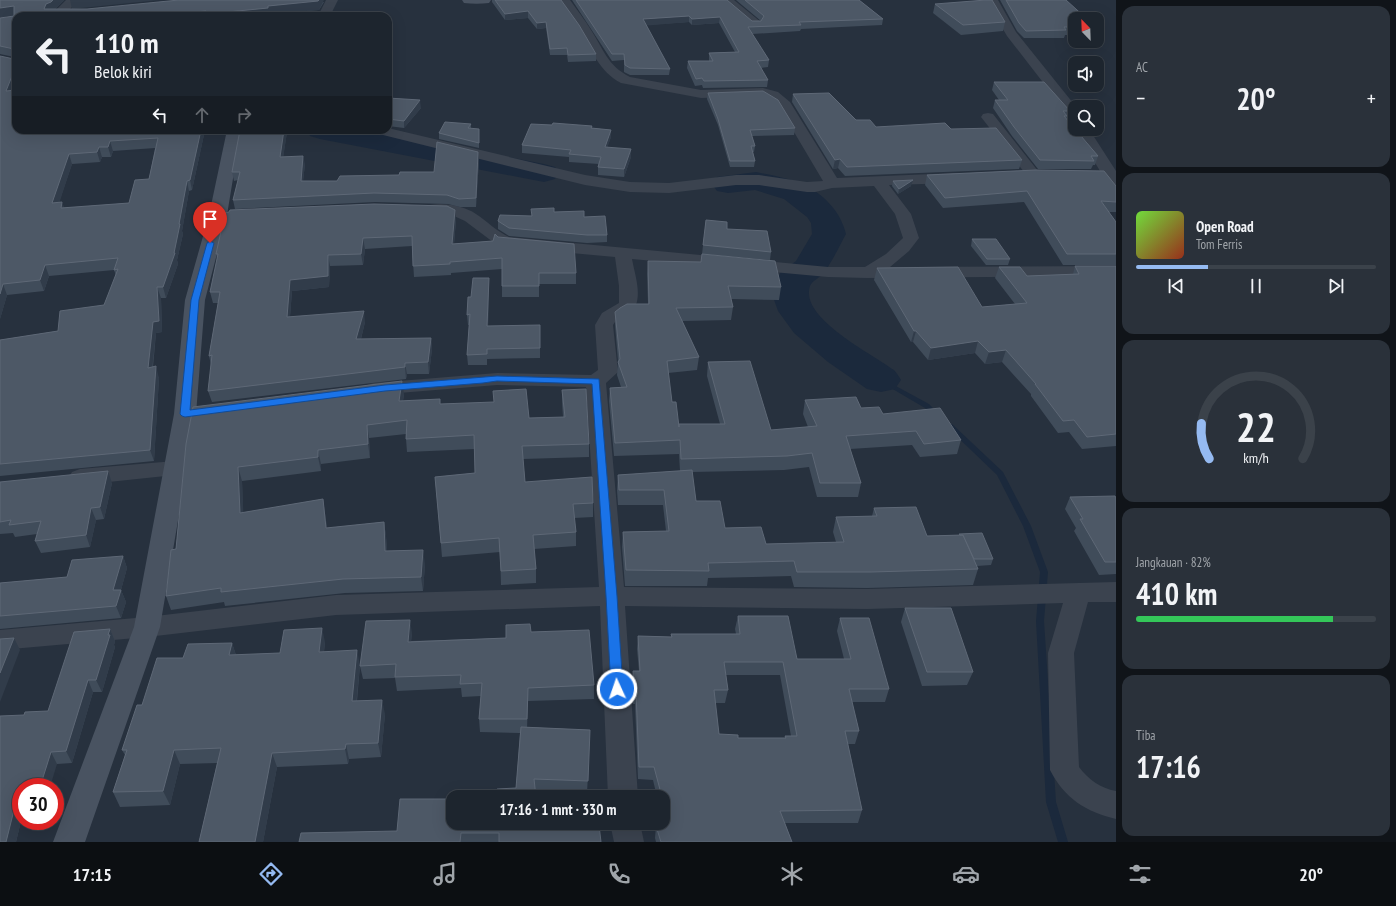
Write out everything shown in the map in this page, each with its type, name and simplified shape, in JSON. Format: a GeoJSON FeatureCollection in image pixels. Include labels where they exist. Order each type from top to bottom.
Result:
{"type":"FeatureCollection","features":[{"type":"Feature","properties":{"kind":"street"},"geometry":{"type":"LineString","coordinates":[[59,12],[72,0]]}},
{"type":"Feature","properties":{"kind":"street"},"geometry":{"type":"LineString","coordinates":[[326,12],[332,0]]}},
{"type":"Feature","properties":{"kind":"street"},"geometry":{"type":"LineString","coordinates":[[468,0],[485,0]]}},
{"type":"Feature","properties":{"kind":"street"},"geometry":{"type":"LineString","coordinates":[[564,0],[586,32],[600,58],[616,76],[626,80],[701,94],[763,92],[779,98],[791,114],[832,183]]}},
{"type":"Feature","properties":{"kind":"street"},"geometry":{"type":"LineString","coordinates":[[727,0],[756,23]]}},
{"type":"Feature","properties":{"kind":"street"},"geometry":{"type":"LineString","coordinates":[[992,0],[1011,33],[1068,106]]}},
{"type":"Feature","properties":{"kind":"street"},"geometry":{"type":"LineString","coordinates":[[988,117],[1033,174]]}},
{"type":"Feature","properties":{"kind":"street"},"geometry":{"type":"LineString","coordinates":[[392,133],[585,180],[630,187],[669,188],[736,180],[759,180],[815,187],[832,183],[972,177]]}},
{"type":"Feature","properties":{"kind":"street"},"geometry":{"type":"LineString","coordinates":[[69,842],[147,627],[175,468],[192,413],[195,300],[226,214],[234,134]]}},
{"type":"Feature","properties":{"kind":"street"},"geometry":{"type":"LineString","coordinates":[[1086,136],[1108,171],[1108,176],[1116,189]]}},
{"type":"Feature","properties":{"kind":"street"},"geometry":{"type":"LineString","coordinates":[[1018,175],[1048,174]]}},
{"type":"Feature","properties":{"kind":"street"},"geometry":{"type":"LineString","coordinates":[[1093,175],[1108,176]]}},
{"type":"Feature","properties":{"kind":"street"},"geometry":{"type":"LineString","coordinates":[[867,273],[891,257],[909,242],[911,238],[903,214],[878,181]]}},
{"type":"Feature","properties":{"kind":"street"},"geometry":{"type":"LineString","coordinates":[[412,209],[448,210],[460,212],[496,238],[505,242],[828,272],[1116,271]]}},
{"type":"Feature","properties":{"kind":"street"},"geometry":{"type":"LineString","coordinates":[[354,392],[497,379],[596,381],[608,372],[604,325],[606,320],[608,316],[623,309],[628,303],[629,296],[623,253]]}},
{"type":"Feature","properties":{"kind":"street"},"geometry":{"type":"LineString","coordinates":[[596,381],[612,596],[623,790]]}},
{"type":"Feature","properties":{"kind":"street"},"geometry":{"type":"LineString","coordinates":[[57,480],[175,468]]}},
{"type":"Feature","properties":{"kind":"street"},"geometry":{"type":"LineString","coordinates":[[0,640],[147,627],[336,604],[612,596],[867,599],[1116,592]]}},
{"type":"Feature","properties":{"kind":"street"},"geometry":{"type":"LineString","coordinates":[[1072,593],[1061,653],[1065,770],[1074,785],[1084,794],[1104,803],[1116,805]]}},
{"type":"Feature","properties":{"kind":"street"},"geometry":{"type":"LineString","coordinates":[[627,830],[630,842]]}},
{"type":"Feature","properties":{"kind":"building"},"geometry":{"type":"Polygon","coordinates":[[[0,0],[53,0],[46,4],[44,9],[87,9],[179,0],[319,0],[268,6],[268,8],[227,12],[14,12],[14,6],[0,8],[0,0]]]}},
{"type":"Feature","properties":{"kind":"building"},"geometry":{"type":"Polygon","coordinates":[[[495,0],[561,0],[579,25],[596,54],[568,55],[567,48],[550,49],[546,22],[537,23],[528,11],[505,14],[495,0]]]}},
{"type":"Feature","properties":{"kind":"building"},"geometry":{"type":"Polygon","coordinates":[[[576,0],[727,0],[752,21],[761,21],[764,16],[745,0],[859,0],[883,19],[799,22],[801,25],[748,27],[769,60],[757,61],[768,80],[704,81],[702,78],[696,79],[688,61],[713,61],[709,53],[739,52],[720,17],[692,19],[689,16],[643,19],[670,69],[630,68],[625,65],[624,54],[612,54],[576,0]]]}},
{"type":"Feature","properties":{"kind":"building"},"geometry":{"type":"Polygon","coordinates":[[[992,0],[1005,22],[963,25],[935,4],[992,0]]]}},
{"type":"Feature","properties":{"kind":"building"},"geometry":{"type":"Polygon","coordinates":[[[1006,0],[1066,0],[1079,12],[1068,12],[1068,27],[1064,27],[1066,30],[1026,31],[1019,23],[1006,0]]]}},
{"type":"Feature","properties":{"kind":"building"},"geometry":{"type":"Polygon","coordinates":[[[12,16],[12,49],[0,46],[0,18],[12,16]]]}},
{"type":"Feature","properties":{"kind":"building"},"geometry":{"type":"Polygon","coordinates":[[[0,56],[12,59],[12,76],[6,91],[12,90],[12,134],[200,134],[190,180],[187,181],[175,253],[163,287],[157,287],[159,321],[153,322],[148,368],[156,366],[150,450],[0,464],[0,340],[58,331],[60,311],[104,305],[118,269],[114,270],[118,258],[45,265],[40,280],[3,284],[0,294],[0,56]],[[158,138],[110,141],[108,147],[99,147],[97,152],[69,154],[52,203],[62,202],[61,208],[129,203],[135,180],[149,179],[158,138]]]}},
{"type":"Feature","properties":{"kind":"building"},"geometry":{"type":"Polygon","coordinates":[[[994,82],[1044,82],[1068,109],[1068,111],[1063,111],[1067,116],[1064,116],[1068,121],[1068,136],[1081,136],[1098,156],[1091,156],[1094,161],[1040,160],[995,100],[1008,100],[994,82]]]}},
{"type":"Feature","properties":{"kind":"building"},"geometry":{"type":"Polygon","coordinates":[[[763,91],[778,100],[795,128],[750,130],[755,146],[751,146],[755,161],[730,161],[718,119],[708,93],[763,91]]]}},
{"type":"Feature","properties":{"kind":"building"},"geometry":{"type":"Polygon","coordinates":[[[829,93],[856,120],[870,120],[876,127],[945,123],[951,129],[996,128],[1022,160],[847,167],[840,159],[835,160],[793,94],[829,93]]]}},
{"type":"Feature","properties":{"kind":"building"},"geometry":{"type":"Polygon","coordinates":[[[392,98],[420,100],[404,121],[392,120],[392,98]]]}},
{"type":"Feature","properties":{"kind":"building"},"geometry":{"type":"Polygon","coordinates":[[[445,122],[471,124],[468,128],[479,129],[479,143],[439,133],[445,122]]]}},
{"type":"Feature","properties":{"kind":"building"},"geometry":{"type":"Polygon","coordinates":[[[553,123],[592,126],[591,128],[611,130],[605,147],[631,149],[624,169],[598,167],[601,157],[569,154],[571,150],[522,145],[531,124],[552,125],[553,123]]]}},
{"type":"Feature","properties":{"kind":"building"},"geometry":{"type":"Polygon","coordinates":[[[239,134],[283,134],[280,157],[303,156],[301,181],[337,181],[340,176],[399,175],[400,172],[434,172],[437,142],[478,152],[476,198],[459,199],[447,195],[374,193],[233,200],[240,172],[232,172],[239,134]]]}},
{"type":"Feature","properties":{"kind":"building"},"geometry":{"type":"Polygon","coordinates":[[[1036,170],[1104,171],[1116,186],[1116,202],[1101,201],[1116,222],[1116,254],[1067,254],[1027,191],[945,198],[927,175],[1036,170]]]}},
{"type":"Feature","properties":{"kind":"building"},"geometry":{"type":"Polygon","coordinates":[[[913,180],[899,189],[893,181],[913,180]]]}},
{"type":"Feature","properties":{"kind":"building"},"geometry":{"type":"Polygon","coordinates":[[[374,204],[447,206],[455,210],[452,244],[493,241],[495,234],[498,237],[574,244],[576,273],[539,273],[539,286],[502,286],[502,258],[450,262],[450,264],[413,266],[412,236],[363,238],[361,254],[328,255],[328,276],[290,280],[287,317],[364,311],[356,339],[431,338],[428,362],[405,363],[405,367],[208,391],[212,355],[209,356],[220,292],[210,292],[225,213],[229,212],[230,210],[374,204]]]}},
{"type":"Feature","properties":{"kind":"building"},"geometry":{"type":"Polygon","coordinates":[[[554,208],[554,212],[584,211],[584,217],[605,216],[607,235],[587,235],[509,228],[498,221],[500,215],[532,216],[531,209],[554,208]]]}},
{"type":"Feature","properties":{"kind":"building"},"geometry":{"type":"Polygon","coordinates":[[[706,220],[727,222],[727,229],[767,231],[771,252],[703,245],[706,220]]]}},
{"type":"Feature","properties":{"kind":"building"},"geometry":{"type":"Polygon","coordinates":[[[972,239],[996,239],[1010,259],[987,259],[972,239]]]}},
{"type":"Feature","properties":{"kind":"building"},"geometry":{"type":"Polygon","coordinates":[[[702,254],[775,261],[781,287],[728,286],[733,307],[676,308],[699,357],[667,361],[672,402],[676,402],[679,427],[679,424],[725,424],[708,362],[750,361],[771,430],[817,426],[805,400],[856,397],[861,408],[879,407],[883,414],[940,408],[961,440],[924,444],[916,431],[846,436],[861,483],[820,483],[812,453],[787,456],[681,459],[680,440],[615,443],[610,388],[627,387],[618,362],[620,359],[615,312],[627,304],[649,304],[648,261],[701,262],[702,254]]]}},
{"type":"Feature","properties":{"kind":"building"},"geometry":{"type":"Polygon","coordinates":[[[1075,266],[1116,266],[1116,434],[1087,437],[1074,420],[1063,421],[1036,384],[1006,350],[989,352],[978,341],[931,348],[916,331],[914,331],[877,268],[958,267],[982,307],[1027,303],[999,267],[1020,267],[1027,276],[1079,274],[1075,266]]]}},
{"type":"Feature","properties":{"kind":"building"},"geometry":{"type":"Polygon","coordinates":[[[473,278],[489,278],[487,326],[540,325],[540,348],[487,349],[487,354],[467,355],[470,314],[467,315],[468,297],[471,297],[473,278]]]}},
{"type":"Feature","properties":{"kind":"building"},"geometry":{"type":"Polygon","coordinates":[[[402,381],[399,401],[440,399],[440,404],[494,402],[493,391],[526,389],[529,418],[565,417],[562,390],[586,389],[589,444],[522,446],[525,482],[592,477],[593,503],[573,504],[576,532],[533,535],[536,569],[501,571],[499,538],[441,543],[435,477],[475,473],[474,435],[406,439],[407,420],[367,425],[368,444],[318,450],[318,457],[238,467],[240,513],[323,499],[326,528],[384,522],[385,551],[423,550],[421,577],[343,579],[221,592],[221,588],[166,596],[171,550],[176,549],[186,444],[193,407],[402,381]]]}},
{"type":"Feature","properties":{"kind":"building"},"geometry":{"type":"Polygon","coordinates":[[[692,470],[696,501],[720,501],[725,528],[761,527],[766,544],[844,542],[836,517],[877,516],[874,508],[916,507],[927,536],[963,535],[978,569],[871,572],[797,572],[794,561],[708,563],[709,571],[626,570],[623,532],[669,531],[664,490],[619,490],[618,475],[692,470]]]}},
{"type":"Feature","properties":{"kind":"building"},"geometry":{"type":"Polygon","coordinates":[[[108,471],[100,507],[91,508],[86,535],[35,541],[41,521],[9,525],[11,520],[0,522],[0,482],[108,471]]]}},
{"type":"Feature","properties":{"kind":"building"},"geometry":{"type":"Polygon","coordinates":[[[1115,496],[1116,562],[1105,562],[1080,519],[1083,519],[1070,497],[1115,496]]]}},
{"type":"Feature","properties":{"kind":"building"},"geometry":{"type":"Polygon","coordinates":[[[982,533],[993,559],[974,559],[963,535],[959,534],[982,533]]]}},
{"type":"Feature","properties":{"kind":"building"},"geometry":{"type":"Polygon","coordinates":[[[123,556],[113,590],[121,590],[116,606],[0,616],[0,583],[67,577],[72,560],[123,556]]]}},
{"type":"Feature","properties":{"kind":"building"},"geometry":{"type":"Polygon","coordinates":[[[905,608],[951,608],[973,672],[927,672],[905,608]]]}},
{"type":"Feature","properties":{"kind":"building"},"geometry":{"type":"Polygon","coordinates":[[[738,616],[788,616],[797,659],[851,659],[840,618],[869,618],[889,689],[849,689],[859,731],[845,731],[862,810],[780,811],[792,842],[661,842],[657,830],[670,830],[670,790],[660,790],[654,767],[639,767],[636,691],[634,691],[633,671],[640,671],[638,636],[672,637],[671,634],[740,634],[738,616]],[[724,662],[728,690],[714,690],[719,734],[738,735],[738,738],[786,738],[785,736],[797,736],[783,662],[724,662]]]}},
{"type":"Feature","properties":{"kind":"building"},"geometry":{"type":"Polygon","coordinates":[[[410,620],[408,642],[506,638],[506,625],[530,624],[531,632],[589,630],[594,685],[528,688],[527,719],[479,719],[482,683],[460,684],[461,675],[395,677],[396,664],[360,666],[366,621],[410,620]]]}},
{"type":"Feature","properties":{"kind":"building"},"geometry":{"type":"Polygon","coordinates":[[[322,628],[319,652],[357,650],[352,701],[382,700],[378,743],[346,744],[345,749],[272,753],[255,842],[199,842],[221,748],[174,750],[163,791],[113,792],[127,750],[122,750],[137,705],[142,705],[157,658],[183,658],[188,644],[232,643],[229,655],[280,653],[284,630],[322,628]]]}},
{"type":"Feature","properties":{"kind":"building"},"geometry":{"type":"Polygon","coordinates":[[[110,629],[108,635],[110,635],[96,680],[88,680],[66,751],[51,752],[43,778],[12,778],[12,818],[6,842],[0,842],[0,716],[24,715],[25,712],[48,711],[74,632],[110,629]]]}},
{"type":"Feature","properties":{"kind":"building"},"geometry":{"type":"Polygon","coordinates":[[[14,638],[0,673],[0,639],[14,638]]]}},
{"type":"Feature","properties":{"kind":"building"},"geometry":{"type":"Polygon","coordinates":[[[521,727],[590,730],[588,781],[534,779],[535,790],[497,790],[516,788],[521,727]]]}},
{"type":"Feature","properties":{"kind":"building"},"geometry":{"type":"Polygon","coordinates":[[[400,799],[446,799],[446,830],[600,830],[601,842],[499,842],[499,833],[461,833],[460,842],[299,842],[301,833],[397,831],[400,799]]]}},
{"type":"Feature","properties":{"kind":"waterway"},"geometry":{"type":"LineString","coordinates":[[342,134],[544,173]]}},
{"type":"Feature","properties":{"kind":"waterway"},"geometry":{"type":"LineString","coordinates":[[728,184],[756,181],[795,192],[820,211],[827,223],[829,234],[810,267],[794,280],[790,294],[796,311],[807,325],[842,354],[881,380]]}},
{"type":"Feature","properties":{"kind":"waterway"},"geometry":{"type":"LineString","coordinates":[[881,380],[927,406],[937,415]]}},
{"type":"Feature","properties":{"kind":"waterway"},"geometry":{"type":"LineString","coordinates":[[950,426],[1000,474],[1027,526],[1044,572],[1040,621],[1051,802],[1063,842]]}},
{"type":"Feature","properties":{"kind":"route"},"geometry":{"type":"LineString","coordinates":[[210,243],[195,300],[185,414],[385,388],[483,380],[596,381],[612,596],[617,689]]}}]}
